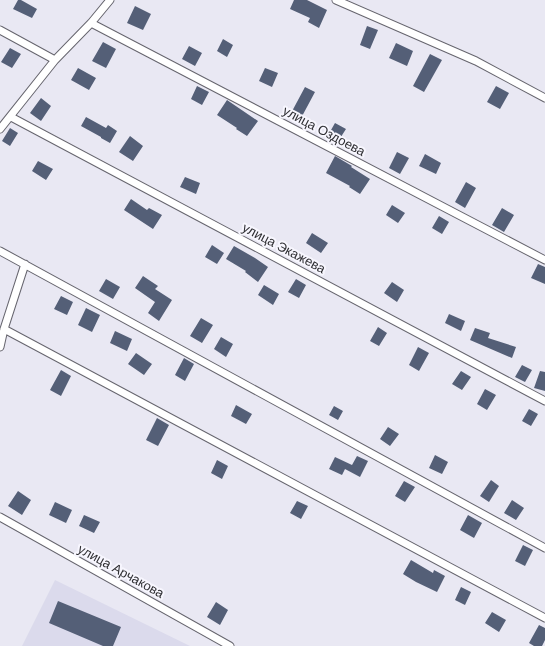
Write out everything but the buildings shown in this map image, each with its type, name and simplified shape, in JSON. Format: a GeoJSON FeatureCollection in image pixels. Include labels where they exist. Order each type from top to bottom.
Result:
{"type":"FeatureCollection","features":[{"type":"Feature","properties":{"kind":"street"},"geometry":{"type":"LineString","coordinates":[[0,129],[55,60],[91,23],[110,0]]}},
{"type":"Feature","properties":{"kind":"street"},"geometry":{"type":"LineString","coordinates":[[336,0],[476,61],[545,98]]}},
{"type":"Feature","properties":{"kind":"street","name":"улица Оздоева"},"geometry":{"type":"LineString","coordinates":[[91,23],[545,260]]}},
{"type":"Feature","properties":{"kind":"street"},"geometry":{"type":"LineString","coordinates":[[0,30],[55,60]]}},
{"type":"Feature","properties":{"kind":"street","name":"улица Экажева"},"geometry":{"type":"LineString","coordinates":[[11,117],[545,401]]}},
{"type":"Feature","properties":{"kind":"street"},"geometry":{"type":"LineString","coordinates":[[0,251],[545,548]]}},
{"type":"Feature","properties":{"kind":"street"},"geometry":{"type":"LineString","coordinates":[[0,348],[4,329],[24,264]]}},
{"type":"Feature","properties":{"kind":"street"},"geometry":{"type":"LineString","coordinates":[[4,329],[545,618]]}},
{"type":"Feature","properties":{"kind":"street","name":"улица Арчакова"},"geometry":{"type":"LineString","coordinates":[[0,517],[230,646]]}},
{"type":"Feature","properties":{"kind":"shaded area"},"geometry":{"type":"Polygon","coordinates":[[[55,580],[190,646],[22,646],[55,580]]]}}]}
